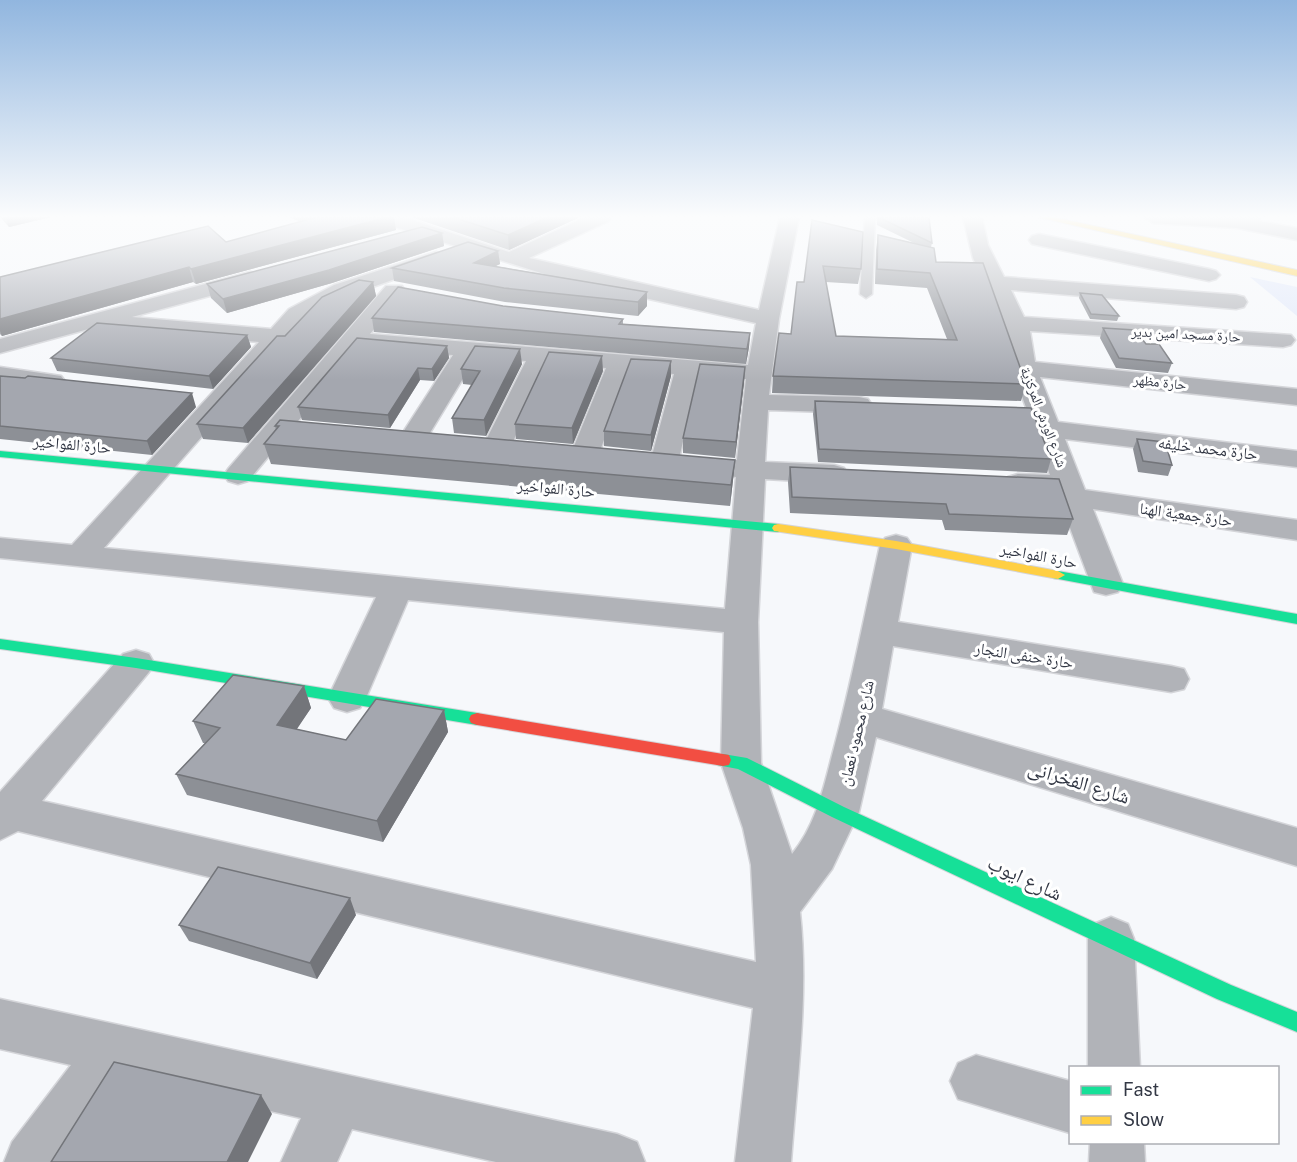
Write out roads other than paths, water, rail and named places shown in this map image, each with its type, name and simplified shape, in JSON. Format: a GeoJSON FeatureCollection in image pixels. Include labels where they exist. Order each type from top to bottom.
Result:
{"type":"FeatureCollection","features":[{"type":"Feature","properties":{"kind":"street"},"geometry":{"type":"LineString","coordinates":[[80,556],[158,468],[206,398],[274,336],[310,305],[397,271]]}},
{"type":"Feature","properties":{"kind":"street"},"geometry":{"type":"LineString","coordinates":[[555,271],[629,290],[758,331]]}},
{"type":"Feature","properties":{"kind":"street"},"geometry":{"type":"LineString","coordinates":[[763,1162],[779,991],[778,905],[773,865],[764,828],[741,763],[741,622],[755,402],[760,374],[758,331],[775,271]]}},
{"type":"Feature","properties":{"kind":"street","name":"شارع الورش المركزية"},"geometry":{"type":"LineString","coordinates":[[990,271],[1016,323],[1035,417],[1073,491],[1106,584]]}},
{"type":"Feature","properties":{"kind":"street"},"geometry":{"type":"LineString","coordinates":[[1191,271],[1209,275]]}},
{"type":"Feature","properties":{"kind":"street"},"geometry":{"type":"LineString","coordinates":[[1207,271],[1236,302],[1290,345]]}},
{"type":"Feature","properties":{"kind":"street"},"geometry":{"type":"LineString","coordinates":[[0,346],[265,274]]}},
{"type":"Feature","properties":{"kind":"street"},"geometry":{"type":"LineString","coordinates":[[994,283],[1111,290],[1236,302]]}},
{"type":"Feature","properties":{"kind":"street"},"geometry":{"type":"LineString","coordinates":[[238,475],[352,340],[404,293],[360,284]]}},
{"type":"Feature","properties":{"kind":"street"},"geometry":{"type":"LineString","coordinates":[[94,321],[274,336]]}},
{"type":"Feature","properties":{"kind":"street","name":"حارة مسجد امين بدير"},"geometry":{"type":"LineString","coordinates":[[1016,323],[1290,345]]}},
{"type":"Feature","properties":{"kind":"street"},"geometry":{"type":"LineString","coordinates":[[352,340],[760,374]]}},
{"type":"Feature","properties":{"kind":"street"},"geometry":{"type":"LineString","coordinates":[[443,443],[400,439],[469,349]]}},
{"type":"Feature","properties":{"kind":"street"},"geometry":{"type":"LineString","coordinates":[[529,451],[485,447],[542,355]]}},
{"type":"Feature","properties":{"kind":"street"},"geometry":{"type":"LineString","coordinates":[[584,456],[621,362]]}},
{"type":"Feature","properties":{"kind":"street"},"geometry":{"type":"LineString","coordinates":[[688,367],[671,464],[857,475]]}},
{"type":"Feature","properties":{"kind":"street","name":"حارة مظهر"},"geometry":{"type":"LineString","coordinates":[[1024,368],[1297,397]]}},
{"type":"Feature","properties":{"kind":"street"},"geometry":{"type":"LineString","coordinates":[[0,375],[80,384]]}},
{"type":"Feature","properties":{"kind":"street"},"geometry":{"type":"LineString","coordinates":[[755,402],[886,406]]}},
{"type":"Feature","properties":{"kind":"street","name":"حارة محمد خليفه"},"geometry":{"type":"LineString","coordinates":[[1035,417],[1297,459]]}},
{"type":"Feature","properties":{"kind":"street"},"geometry":{"type":"LineString","coordinates":[[277,428],[311,431]]}},
{"type":"Feature","properties":{"kind":"street","name":"حارة الفواخير"},"geometry":{"type":"LineString","coordinates":[[0,454],[746,523],[896,545],[1297,619]]}},
{"type":"Feature","properties":{"kind":"street","name":"حارة جمعية الهنا"},"geometry":{"type":"LineString","coordinates":[[987,481],[1073,491],[1297,530]]}},
{"type":"Feature","properties":{"kind":"street","name":"شارع محمود نعمان"},"geometry":{"type":"LineString","coordinates":[[778,905],[817,856],[838,812],[861,718],[896,545]]}},
{"type":"Feature","properties":{"kind":"street"},"geometry":{"type":"LineString","coordinates":[[0,548],[741,622]]}},
{"type":"Feature","properties":{"kind":"street"},"geometry":{"type":"LineString","coordinates":[[347,698],[397,588]]}},
{"type":"Feature","properties":{"kind":"street","name":"حارة حنفى النجار"},"geometry":{"type":"LineString","coordinates":[[878,631],[1171,680]]}},
{"type":"Feature","properties":{"kind":"street","name":"شارع ايوب"},"geometry":{"type":"LineString","coordinates":[[0,644],[136,663],[741,763],[838,812],[1224,992],[1297,1022]]}},
{"type":"Feature","properties":{"kind":"street"},"geometry":{"type":"LineString","coordinates":[[136,663],[3,814],[779,991]]}},
{"type":"Feature","properties":{"kind":"street","name":"شارع الفخرانى"},"geometry":{"type":"LineString","coordinates":[[861,718],[1297,847]]}},
{"type":"Feature","properties":{"kind":"street"},"geometry":{"type":"LineString","coordinates":[[1111,939],[1114,1066]]}},
{"type":"Feature","properties":{"kind":"street"},"geometry":{"type":"LineString","coordinates":[[0,1024],[617,1162]]}},
{"type":"Feature","properties":{"kind":"street"},"geometry":{"type":"LineString","coordinates":[[32,1162],[114,1050]]}},
{"type":"Feature","properties":{"kind":"street"},"geometry":{"type":"LineString","coordinates":[[976,1081],[1069,1106]]}},
{"type":"Feature","properties":{"kind":"street"},"geometry":{"type":"LineString","coordinates":[[309,1162],[338,1100]]}},
{"type":"Feature","properties":{"kind":"street"},"geometry":{"type":"LineString","coordinates":[[1117,1144],[1117,1162]]}},
{"type":"Feature","properties":{"kind":"lane"},"geometry":{"type":"LineString","coordinates":[[866,294],[867,271]]}}]}
